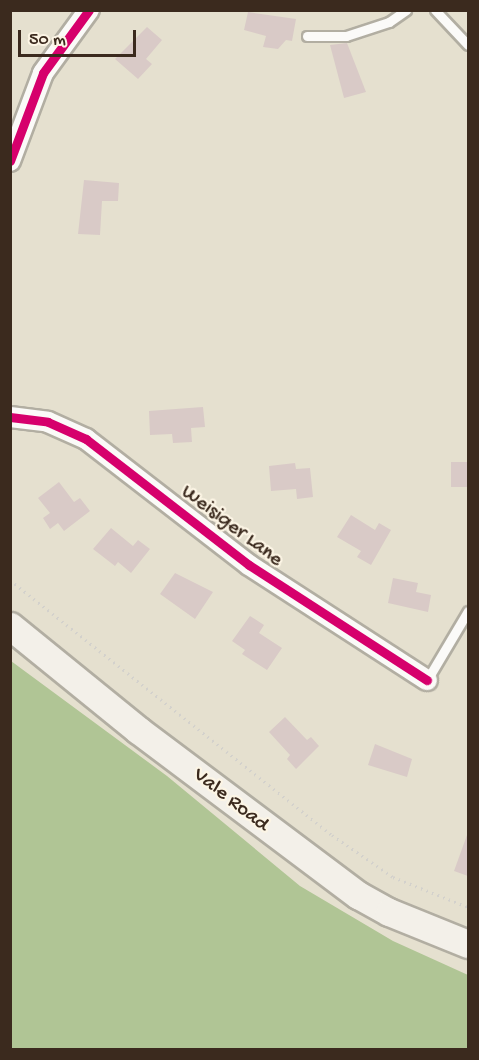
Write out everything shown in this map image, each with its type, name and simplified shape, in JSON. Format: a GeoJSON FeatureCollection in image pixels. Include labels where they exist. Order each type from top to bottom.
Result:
{"type":"FeatureCollection","features":[{"type":"Feature","properties":{"kind":"main road","name":"Vale Road"},"geometry":{"type":"LineString","coordinates":[[10,626],[138,730],[358,896],[468,944]]}},
{"type":"Feature","properties":{"kind":"street"},"geometry":{"type":"LineString","coordinates":[[10,161],[43,73],[89,10]]}},
{"type":"Feature","properties":{"kind":"street","name":"Weisiger Lane"},"geometry":{"type":"LineString","coordinates":[[10,417],[48,422],[86,439],[249,565],[427,680]]}},
{"type":"Feature","properties":{"kind":"lane"},"geometry":{"type":"LineString","coordinates":[[307,36],[346,36],[389,22],[406,10]]}},
{"type":"Feature","properties":{"kind":"lane"},"geometry":{"type":"LineString","coordinates":[[435,10],[468,45]]}},
{"type":"Feature","properties":{"kind":"lane"},"geometry":{"type":"LineString","coordinates":[[427,680],[468,611]]}},
{"type":"Feature","properties":{"kind":"path"},"geometry":{"type":"LineString","coordinates":[[10,580],[332,835],[393,877],[468,907]]}},
{"type":"Feature","properties":{"kind":"green space"},"geometry":{"type":"Polygon","coordinates":[[[11,661],[167,776],[300,886],[393,941],[468,975],[468,1049],[11,1049],[11,661]]]}},
{"type":"Feature","properties":{"kind":"building"},"geometry":{"type":"Polygon","coordinates":[[[248,12],[296,19],[292,41],[286,40],[278,49],[263,47],[266,36],[244,30],[248,12]]]}},
{"type":"Feature","properties":{"kind":"building"},"geometry":{"type":"Polygon","coordinates":[[[147,27],[162,40],[146,59],[152,64],[138,79],[115,59],[147,27]]]}},
{"type":"Feature","properties":{"kind":"building"},"geometry":{"type":"Polygon","coordinates":[[[347,43],[366,92],[344,98],[330,45],[347,43]]]}},
{"type":"Feature","properties":{"kind":"building"},"geometry":{"type":"Polygon","coordinates":[[[84,180],[119,183],[118,201],[102,201],[100,235],[78,234],[84,180]]]}},
{"type":"Feature","properties":{"kind":"building"},"geometry":{"type":"Polygon","coordinates":[[[203,407],[205,427],[191,428],[192,442],[173,443],[172,434],[150,435],[149,411],[203,407]]]}},
{"type":"Feature","properties":{"kind":"building"},"geometry":{"type":"Polygon","coordinates":[[[451,462],[468,462],[468,487],[451,487],[451,462]]]}},
{"type":"Feature","properties":{"kind":"building"},"geometry":{"type":"Polygon","coordinates":[[[295,463],[296,469],[310,468],[313,497],[297,499],[296,489],[271,491],[269,466],[295,463]]]}},
{"type":"Feature","properties":{"kind":"building"},"geometry":{"type":"Polygon","coordinates":[[[59,482],[74,502],[80,498],[90,511],[64,531],[58,523],[50,529],[43,518],[50,513],[38,498],[59,482]]]}},
{"type":"Feature","properties":{"kind":"building"},"geometry":{"type":"Polygon","coordinates":[[[351,515],[375,530],[379,523],[391,530],[371,565],[357,557],[361,551],[337,537],[351,515]]]}},
{"type":"Feature","properties":{"kind":"building"},"geometry":{"type":"Polygon","coordinates":[[[111,528],[133,546],[138,540],[150,549],[131,573],[118,562],[115,566],[93,549],[111,528]]]}},
{"type":"Feature","properties":{"kind":"building"},"geometry":{"type":"Polygon","coordinates":[[[175,573],[213,592],[195,619],[160,594],[175,573]]]}},
{"type":"Feature","properties":{"kind":"building"},"geometry":{"type":"Polygon","coordinates":[[[393,578],[418,583],[416,592],[431,595],[428,612],[388,603],[393,578]]]}},
{"type":"Feature","properties":{"kind":"building"},"geometry":{"type":"Polygon","coordinates":[[[250,616],[264,625],[259,633],[282,648],[267,670],[242,654],[245,650],[232,641],[250,616]]]}},
{"type":"Feature","properties":{"kind":"building"},"geometry":{"type":"Polygon","coordinates":[[[285,717],[307,740],[311,737],[319,746],[296,769],[287,759],[290,755],[269,732],[285,717]]]}},
{"type":"Feature","properties":{"kind":"building"},"geometry":{"type":"Polygon","coordinates":[[[375,744],[412,759],[407,777],[368,765],[375,744]]]}},
{"type":"Feature","properties":{"kind":"building"},"geometry":{"type":"Polygon","coordinates":[[[468,835],[468,876],[454,871],[468,835]]]}},
{"type":"Feature","properties":{"kind":"cycle path"},"geometry":{"type":"LineString","coordinates":[[10,161],[43,73],[89,10]]}},
{"type":"Feature","properties":{"kind":"cycle path"},"geometry":{"type":"LineString","coordinates":[[10,417],[48,422],[86,439],[249,565],[427,680]]}}]}
